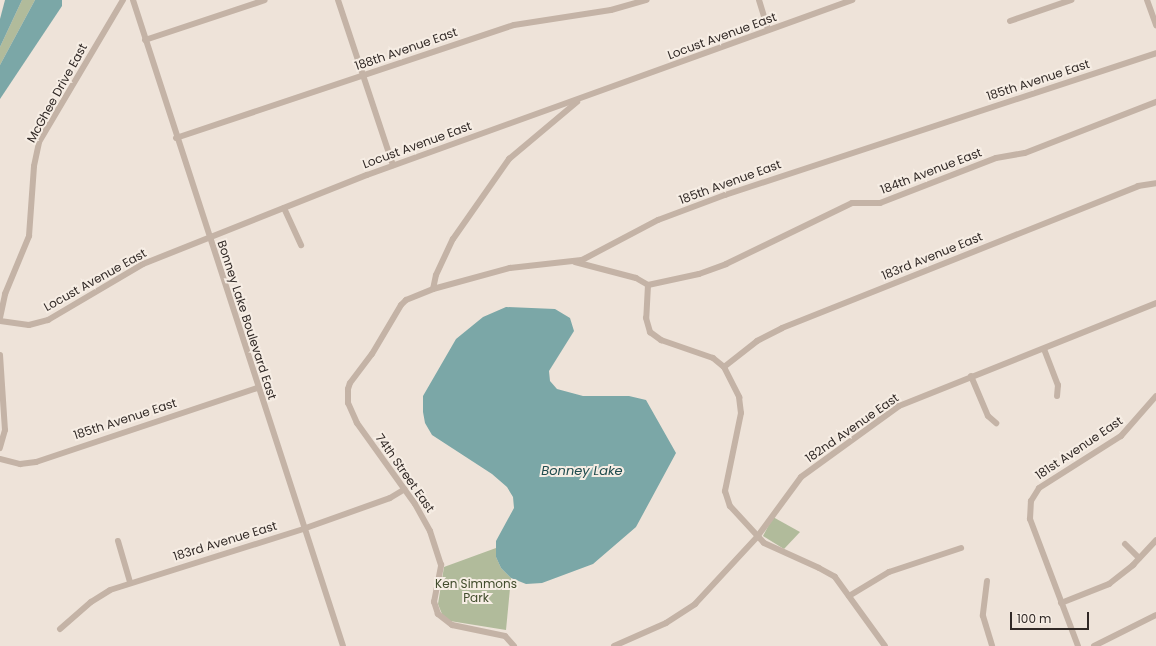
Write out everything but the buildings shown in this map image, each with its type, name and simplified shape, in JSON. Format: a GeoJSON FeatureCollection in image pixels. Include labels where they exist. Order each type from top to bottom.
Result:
{"type":"FeatureCollection","features":[{"type":"Feature","properties":{"kind":"street","name":"McGhee Drive East"},"geometry":{"type":"LineString","coordinates":[[0,320],[5,294],[29,236],[34,166],[39,142],[123,0]]}},
{"type":"Feature","properties":{"kind":"street","name":"Bonney Lake Boulevard East"},"geometry":{"type":"LineString","coordinates":[[133,0],[257,388],[343,646]]}},
{"type":"Feature","properties":{"kind":"street"},"geometry":{"type":"LineString","coordinates":[[145,40],[265,0]]}},
{"type":"Feature","properties":{"kind":"street"},"geometry":{"type":"LineString","coordinates":[[338,0],[393,164]]}},
{"type":"Feature","properties":{"kind":"street","name":"188th Avenue East"},"geometry":{"type":"LineString","coordinates":[[176,138],[514,25],[610,10],[647,0]]}},
{"type":"Feature","properties":{"kind":"street"},"geometry":{"type":"LineString","coordinates":[[758,0],[768,30]]}},
{"type":"Feature","properties":{"kind":"street","name":"Locust Avenue East"},"geometry":{"type":"LineString","coordinates":[[0,320],[29,325],[48,320],[134,268],[393,164],[580,100],[852,0]]}},
{"type":"Feature","properties":{"kind":"street"},"geometry":{"type":"LineString","coordinates":[[1010,21],[1071,0]]}},
{"type":"Feature","properties":{"kind":"street"},"geometry":{"type":"LineString","coordinates":[[1147,0],[1153,6],[1156,25]]}},
{"type":"Feature","properties":{"kind":"street","name":"185th Avenue East"},"geometry":{"type":"LineString","coordinates":[[354,380],[372,354],[401,304],[406,300],[433,289],[510,268],[575,262],[658,220],[725,195],[1156,53]]}},
{"type":"Feature","properties":{"kind":"street"},"geometry":{"type":"LineString","coordinates":[[433,289],[436,275],[454,240],[509,159],[580,100]]}},
{"type":"Feature","properties":{"kind":"street","name":"184th Avenue East"},"geometry":{"type":"LineString","coordinates":[[648,284],[699,274],[726,264],[852,203],[880,203],[996,158],[1025,153],[1156,102]]}},
{"type":"Feature","properties":{"kind":"street","name":"183rd Avenue East"},"geometry":{"type":"LineString","coordinates":[[724,367],[757,341],[782,328],[1138,186],[1156,182]]}},
{"type":"Feature","properties":{"kind":"street"},"geometry":{"type":"LineString","coordinates":[[284,208],[301,245]]}},
{"type":"Feature","properties":{"kind":"street"},"geometry":{"type":"LineString","coordinates":[[575,262],[636,278],[648,284],[646,318],[652,335],[707,355],[724,367],[736,388],[741,407],[725,496],[735,513],[757,537],[772,548],[831,574],[849,596],[885,646]]}},
{"type":"Feature","properties":{"kind":"street","name":"182nd Avenue East"},"geometry":{"type":"LineString","coordinates":[[614,646],[626,644],[666,623],[695,604],[757,537],[801,477],[899,406],[1156,303]]}},
{"type":"Feature","properties":{"kind":"street"},"geometry":{"type":"LineString","coordinates":[[1044,349],[1058,385],[1057,396]]}},
{"type":"Feature","properties":{"kind":"street"},"geometry":{"type":"LineString","coordinates":[[0,355],[5,430],[0,448]]}},
{"type":"Feature","properties":{"kind":"street"},"geometry":{"type":"LineString","coordinates":[[971,376],[988,416],[996,423]]}},
{"type":"Feature","properties":{"kind":"street","name":"74th Street East"},"geometry":{"type":"LineString","coordinates":[[354,380],[347,394],[352,413],[424,518],[440,558],[440,576],[434,602],[438,614],[447,623],[458,627],[502,635],[514,646]]}},
{"type":"Feature","properties":{"kind":"street","name":"185th Avenue East"},"geometry":{"type":"LineString","coordinates":[[0,459],[20,464],[36,462],[257,388]]}},
{"type":"Feature","properties":{"kind":"street","name":"181st Avenue East"},"geometry":{"type":"LineString","coordinates":[[1061,603],[1030,519],[1031,501],[1039,488],[1121,436],[1156,396]]}},
{"type":"Feature","properties":{"kind":"street","name":"183rd Avenue East"},"geometry":{"type":"LineString","coordinates":[[60,629],[97,597],[130,582],[303,529],[390,498],[405,489]]}},
{"type":"Feature","properties":{"kind":"street"},"geometry":{"type":"LineString","coordinates":[[118,540],[130,582]]}},
{"type":"Feature","properties":{"kind":"street"},"geometry":{"type":"LineString","coordinates":[[1078,646],[1061,603],[1109,584],[1139,558],[1156,540]]}},
{"type":"Feature","properties":{"kind":"street"},"geometry":{"type":"LineString","coordinates":[[1125,544],[1139,558]]}},
{"type":"Feature","properties":{"kind":"street"},"geometry":{"type":"LineString","coordinates":[[849,596],[889,572],[961,548]]}},
{"type":"Feature","properties":{"kind":"street"},"geometry":{"type":"LineString","coordinates":[[987,581],[983,616],[992,646]]}},
{"type":"Feature","properties":{"kind":"street"},"geometry":{"type":"LineString","coordinates":[[1094,646],[1156,615]]}},
{"type":"Feature","properties":{"kind":"green space"},"geometry":{"type":"Polygon","coordinates":[[[22,0],[35,0],[0,65],[0,47],[22,0]]]}},
{"type":"Feature","properties":{"kind":"green space"},"geometry":{"type":"Polygon","coordinates":[[[773,517],[800,532],[784,549],[763,536],[773,517]]]}},
{"type":"Feature","properties":{"kind":"green space","name":"Ken Simmons Park"},"geometry":{"type":"Polygon","coordinates":[[[496,548],[496,557],[501,568],[511,578],[506,630],[450,621],[442,614],[438,604],[444,567],[496,548]]]}},
{"type":"Feature","properties":{"kind":"water"},"geometry":{"type":"Polygon","coordinates":[[[5,0],[22,0],[0,47],[0,19],[5,0]]]}},
{"type":"Feature","properties":{"kind":"water"},"geometry":{"type":"Polygon","coordinates":[[[35,0],[62,0],[62,6],[0,99],[0,65],[35,0]]]}},
{"type":"Feature","properties":{"kind":"water","name":"Bonney Lake"},"geometry":{"type":"Polygon","coordinates":[[[506,307],[555,309],[570,318],[574,331],[549,371],[550,381],[557,389],[583,396],[629,396],[646,400],[676,453],[636,527],[593,564],[542,583],[526,584],[511,578],[501,568],[496,557],[496,541],[514,508],[513,497],[507,487],[492,474],[432,435],[425,423],[423,412],[423,396],[456,339],[483,317],[506,307]]]}}]}
